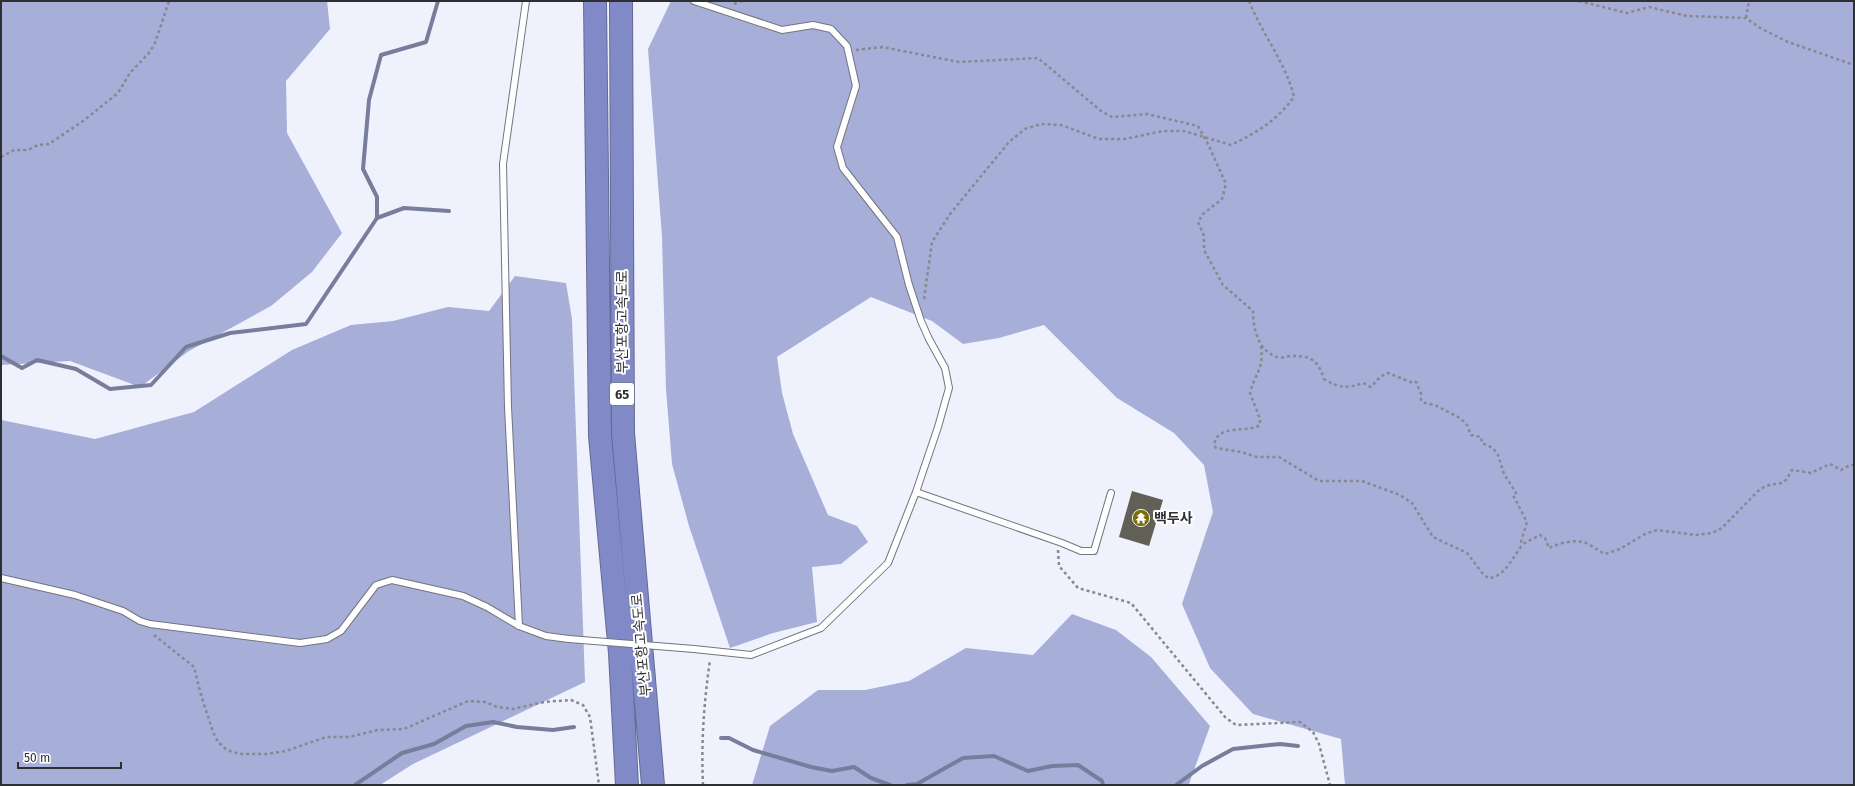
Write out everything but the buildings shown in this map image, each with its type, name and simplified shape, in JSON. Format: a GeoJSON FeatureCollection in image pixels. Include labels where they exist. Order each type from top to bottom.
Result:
{"type":"FeatureCollection","features":[{"type":"Feature","properties":{"kind":"highway","name":"부산포항고속도로"},"geometry":{"type":"LineString","coordinates":[[595,1],[600,436],[620,653],[627,785]]}},
{"type":"Feature","properties":{"kind":"highway","name":"부산포항고속도로"},"geometry":{"type":"LineString","coordinates":[[621,1],[623,433],[653,785]]}},
{"type":"Feature","properties":{"kind":"lane"},"geometry":{"type":"LineString","coordinates":[[519,626],[508,407],[503,164],[526,1]]}},
{"type":"Feature","properties":{"kind":"lane"},"geometry":{"type":"LineString","coordinates":[[1,578],[75,595],[123,611],[140,621],[150,624],[300,643],[327,639],[341,631],[376,585],[392,580],[463,596],[487,607],[519,626],[546,636],[569,640],[694,649],[751,655],[821,628],[888,564],[916,492],[938,427],[949,388],[945,368],[928,339],[921,321],[909,285],[897,237],[843,168],[837,147],[856,86],[847,46],[831,29],[813,25],[782,30],[694,1]]}},
{"type":"Feature","properties":{"kind":"lane"},"geometry":{"type":"LineString","coordinates":[[916,492],[1057,541],[1081,551],[1094,551],[1111,493]]}},
{"type":"Feature","properties":{"kind":"path"},"geometry":{"type":"LineString","coordinates":[[1,157],[14,150],[28,150],[38,145],[50,144],[83,122],[118,93],[130,73],[149,53],[155,43],[156,35],[164,19],[170,1]]}},
{"type":"Feature","properties":{"kind":"path"},"geometry":{"type":"LineString","coordinates":[[921,321],[932,242],[950,214],[1009,142],[1025,129],[1041,124],[1061,124],[1099,139],[1125,139],[1163,131],[1184,131],[1231,145],[1270,124],[1284,111],[1294,98],[1290,83],[1256,18],[1249,1]]}},
{"type":"Feature","properties":{"kind":"path"},"geometry":{"type":"LineString","coordinates":[[1579,1],[1627,13],[1649,8],[1687,16],[1746,18],[1760,28],[1788,42],[1854,65]]}},
{"type":"Feature","properties":{"kind":"path"},"geometry":{"type":"LineString","coordinates":[[1746,18],[1749,1]]}},
{"type":"Feature","properties":{"kind":"path"},"geometry":{"type":"LineString","coordinates":[[848,51],[882,47],[959,62],[1038,58],[1101,111],[1112,117],[1147,114],[1198,126],[1226,184],[1222,199],[1202,214],[1198,222],[1204,236],[1204,250],[1223,285],[1253,311],[1253,322],[1261,346],[1262,357],[1261,367],[1250,393],[1260,419],[1260,425],[1256,428],[1222,432],[1215,439],[1214,445],[1216,448],[1241,452],[1257,457],[1279,456],[1319,481],[1362,481],[1400,495],[1412,503],[1433,537],[1467,553],[1486,577],[1492,578],[1503,572],[1522,544],[1540,535],[1544,538],[1549,548],[1558,544],[1576,541],[1588,543],[1605,554],[1620,549],[1645,534],[1657,530],[1696,535],[1712,533],[1722,528],[1760,489],[1769,485],[1782,483],[1786,480],[1792,470],[1811,473],[1830,464],[1841,470],[1850,465],[1854,465]]}},
{"type":"Feature","properties":{"kind":"path"},"geometry":{"type":"LineString","coordinates":[[1261,346],[1278,357],[1306,356],[1314,360],[1321,370],[1324,379],[1337,386],[1350,388],[1363,383],[1371,387],[1380,377],[1388,373],[1413,383],[1416,382],[1422,394],[1421,400],[1425,403],[1435,405],[1460,418],[1467,425],[1471,434],[1480,437],[1482,443],[1496,451],[1504,474],[1514,488],[1516,494],[1514,495],[1527,522],[1521,542],[1522,544]]}},
{"type":"Feature","properties":{"kind":"path"},"geometry":{"type":"LineString","coordinates":[[1057,541],[1060,566],[1078,588],[1131,603],[1225,717],[1236,725],[1300,722],[1313,732],[1319,744],[1330,785]]}},
{"type":"Feature","properties":{"kind":"path"},"geometry":{"type":"LineString","coordinates":[[150,624],[152,633],[194,667],[212,732],[218,742],[227,750],[239,754],[286,752],[326,737],[350,737],[378,730],[404,729],[468,701],[485,702],[513,709],[544,702],[571,700],[583,705],[590,717],[599,785]]}},
{"type":"Feature","properties":{"kind":"path"},"geometry":{"type":"LineString","coordinates":[[702,785],[701,746],[704,700],[711,651]]}},
{"type":"Feature","properties":{"kind":"shaded area"},"geometry":{"type":"Polygon","coordinates":[[[1,1],[327,1],[330,29],[286,81],[287,133],[342,233],[312,272],[271,306],[189,351],[140,387],[70,361],[1,365],[1,1]]]}},
{"type":"Feature","properties":{"kind":"shaded area"},"geometry":{"type":"Polygon","coordinates":[[[671,1],[1854,1],[1854,785],[1345,785],[1341,739],[1253,714],[1210,668],[1182,604],[1213,512],[1204,465],[1174,433],[1117,398],[1044,325],[999,338],[963,344],[932,321],[871,297],[777,357],[782,393],[793,434],[828,515],[857,526],[868,542],[841,564],[812,567],[817,622],[773,633],[730,648],[689,526],[672,464],[666,389],[662,237],[648,49],[671,1]]]}},
{"type":"Feature","properties":{"kind":"shaded area"},"geometry":{"type":"Polygon","coordinates":[[[515,276],[566,283],[572,319],[585,682],[413,764],[380,785],[1,785],[1,420],[95,439],[194,412],[292,350],[351,325],[393,321],[448,307],[489,311],[515,276]]]}},
{"type":"Feature","properties":{"kind":"shaded area"},"geometry":{"type":"Polygon","coordinates":[[[1072,614],[1116,630],[1151,657],[1210,726],[1189,784],[1190,785],[752,785],[770,726],[818,690],[865,690],[909,681],[966,648],[1033,655],[1072,614]]]}},
{"type":"Feature","properties":{"kind":"waterway"},"geometry":{"type":"LineString","coordinates":[[377,218],[377,197],[363,169],[369,100],[381,55],[426,42],[438,1]]}},
{"type":"Feature","properties":{"kind":"waterway"},"geometry":{"type":"LineString","coordinates":[[1,356],[22,368],[37,360],[76,369],[110,389],[151,385],[186,347],[230,333],[306,324],[377,218],[404,208],[449,211]]}},
{"type":"Feature","properties":{"kind":"waterway"},"geometry":{"type":"LineString","coordinates":[[355,785],[402,753],[434,744],[466,726],[493,722],[517,727],[553,730],[574,727]]}},
{"type":"Feature","properties":{"kind":"waterway"},"geometry":{"type":"LineString","coordinates":[[721,738],[729,738],[753,750],[811,767],[832,771],[854,767],[871,778],[890,785]]}},
{"type":"Feature","properties":{"kind":"waterway"},"geometry":{"type":"LineString","coordinates":[[1176,785],[1202,766],[1233,749],[1280,744],[1298,746]]}},
{"type":"Feature","properties":{"kind":"waterway"},"geometry":{"type":"LineString","coordinates":[[907,785],[917,784],[963,758],[994,756],[1028,771],[1052,766],[1078,765],[1102,781],[1103,785]]}},
{"type":"Feature","properties":{"kind":"place","name":"백두사"},"geometry":{"type":"Point","coordinates":[1141,518]}}]}
